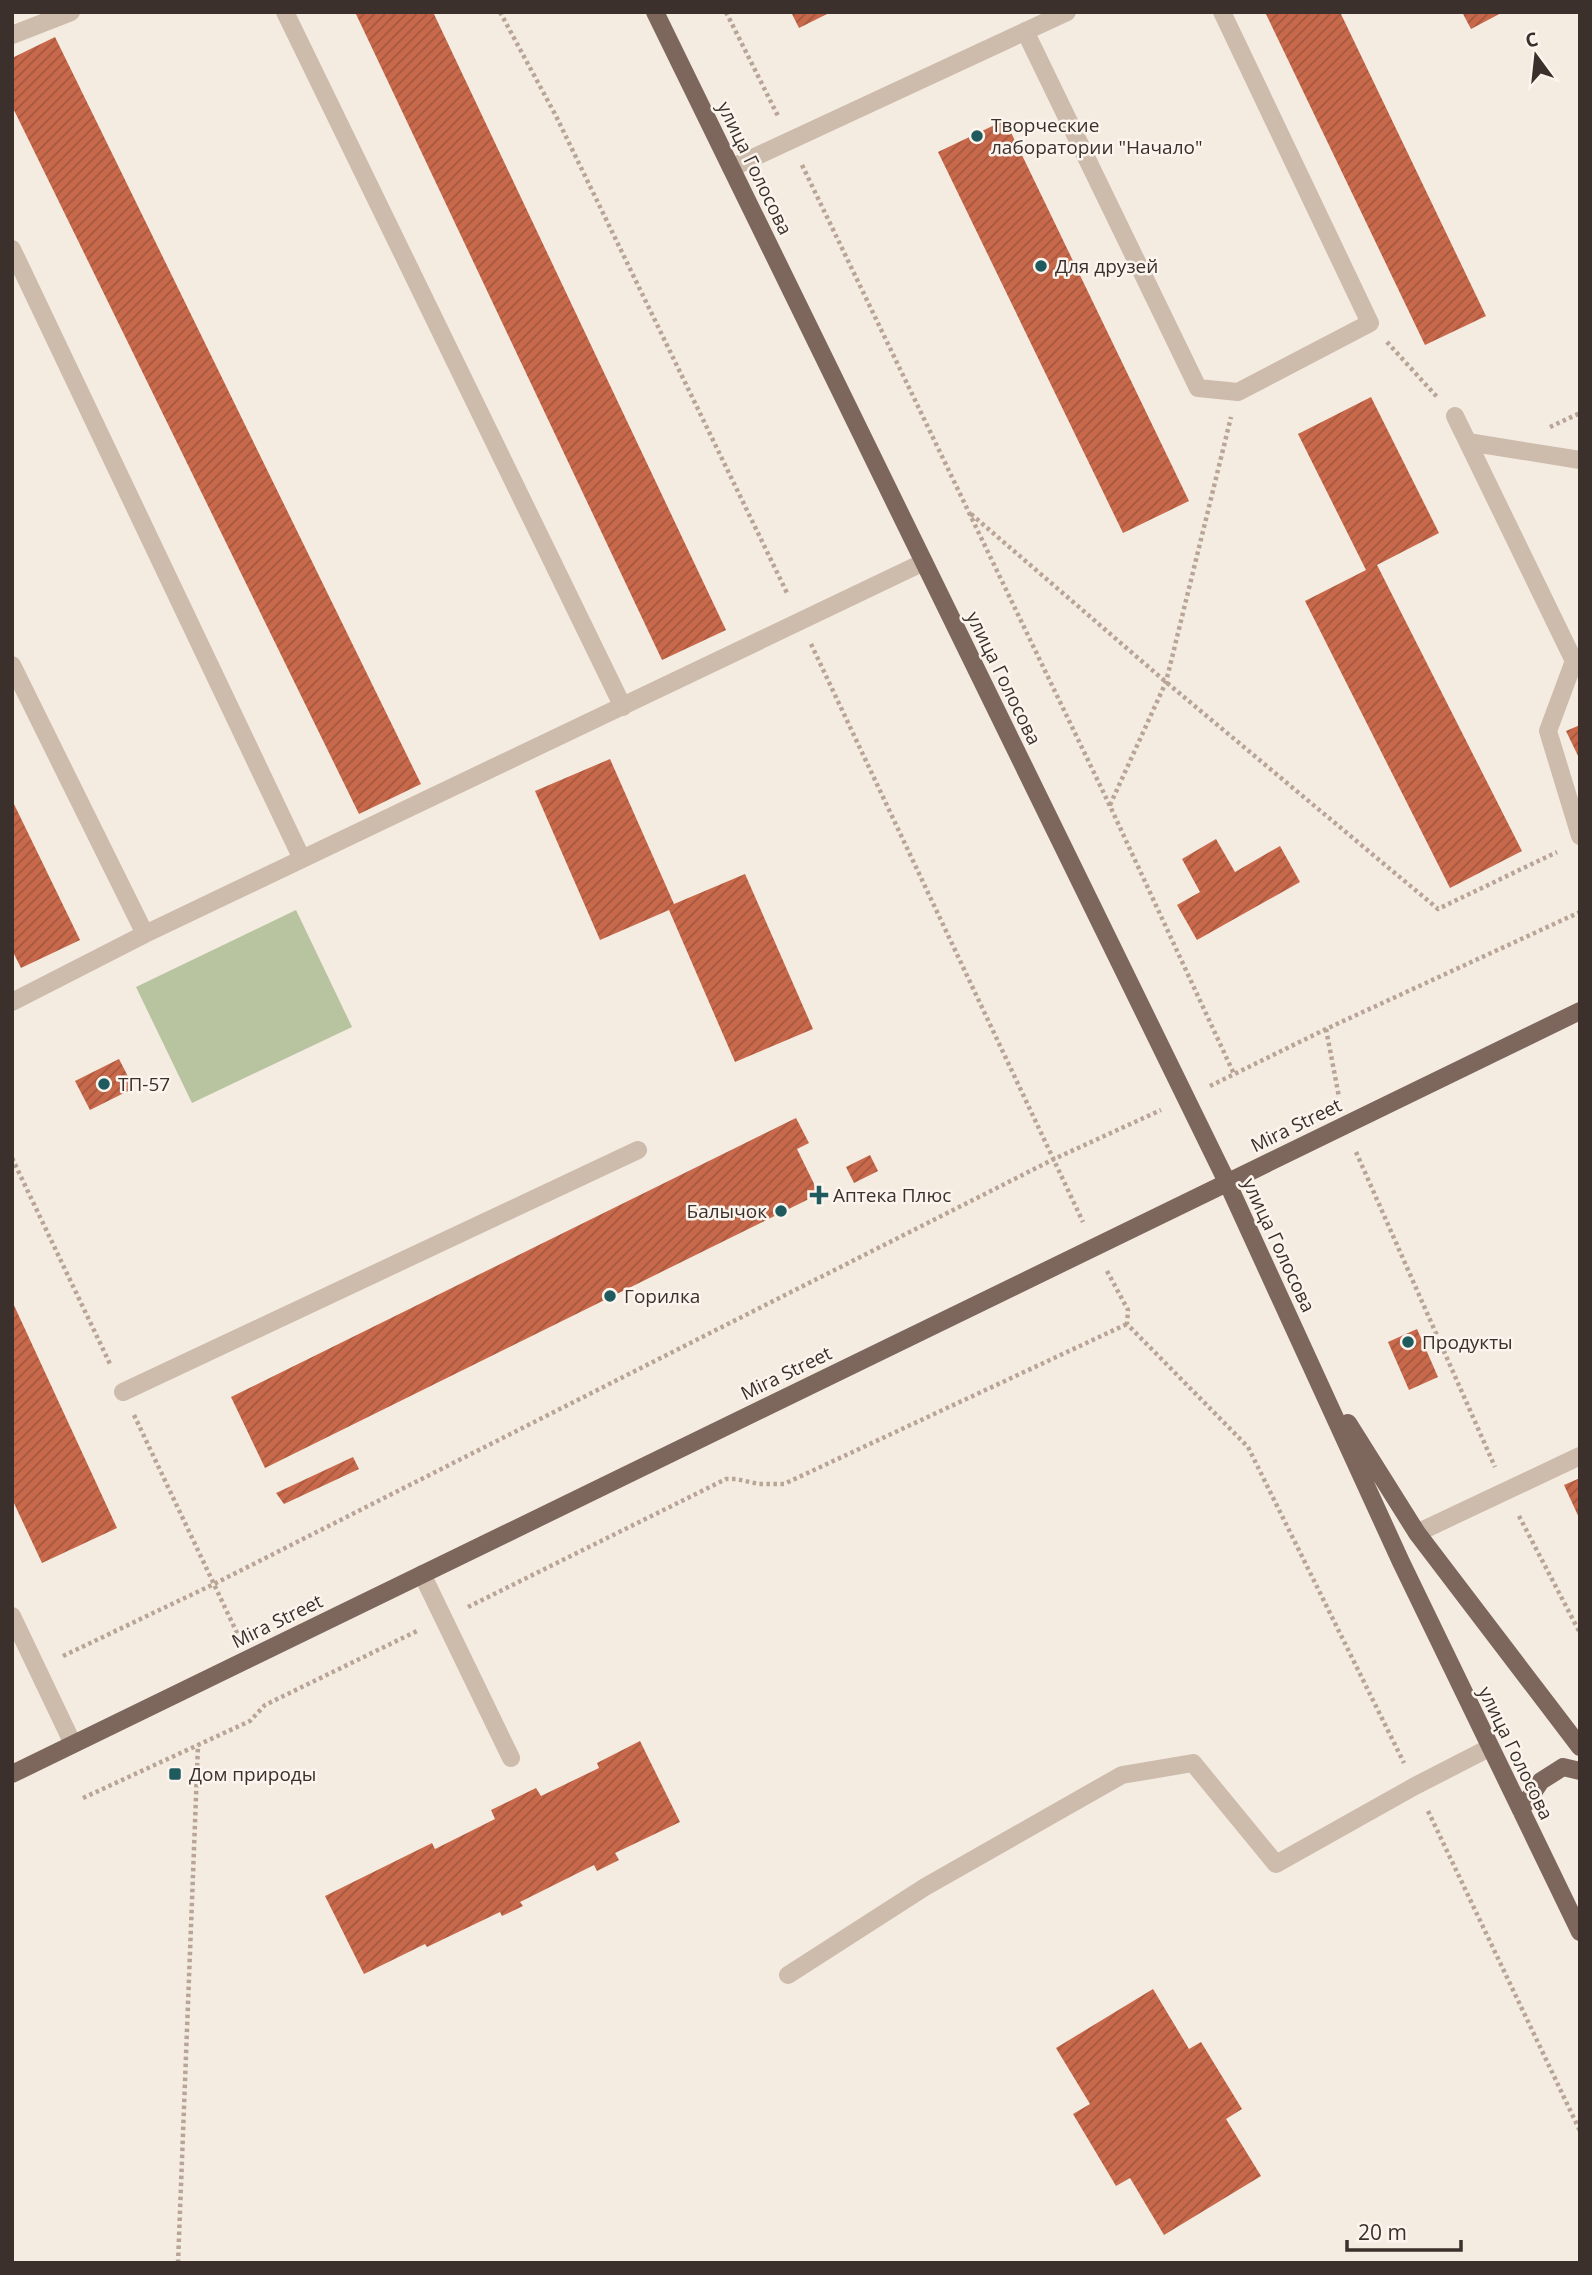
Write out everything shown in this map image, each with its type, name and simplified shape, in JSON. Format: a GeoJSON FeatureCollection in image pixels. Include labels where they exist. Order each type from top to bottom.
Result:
{"type":"FeatureCollection","features":[{"type":"Feature","properties":{"kind":"main road","name":"улица Голосова"},"geometry":{"type":"LineString","coordinates":[[655,12],[1227,1182],[1489,1748],[1580,1932]]}},
{"type":"Feature","properties":{"kind":"main road","name":"Mira Street"},"geometry":{"type":"LineString","coordinates":[[12,1774],[1580,1012]]}},
{"type":"Feature","properties":{"kind":"main road","name":"улица Голосова"},"geometry":{"type":"LineString","coordinates":[[1310,1364],[1416,1533],[1580,1747]]}},
{"type":"Feature","properties":{"kind":"main road"},"geometry":{"type":"LineString","coordinates":[[1521,1810],[1541,1782],[1563,1767],[1580,1770]]}},
{"type":"Feature","properties":{"kind":"lane"},"geometry":{"type":"LineString","coordinates":[[12,35],[71,12]]}},
{"type":"Feature","properties":{"kind":"lane"},"geometry":{"type":"LineString","coordinates":[[285,12],[623,706]]}},
{"type":"Feature","properties":{"kind":"lane"},"geometry":{"type":"LineString","coordinates":[[731,168],[1066,12]]}},
{"type":"Feature","properties":{"kind":"lane"},"geometry":{"type":"LineString","coordinates":[[1025,31],[1198,388],[1238,392],[1370,323],[1222,12]]}},
{"type":"Feature","properties":{"kind":"lane"},"geometry":{"type":"LineString","coordinates":[[12,249],[302,859]]}},
{"type":"Feature","properties":{"kind":"lane"},"geometry":{"type":"LineString","coordinates":[[1455,416],[1577,659],[1548,731],[1576,834]]}},
{"type":"Feature","properties":{"kind":"lane"},"geometry":{"type":"LineString","coordinates":[[1468,442],[1580,460]]}},
{"type":"Feature","properties":{"kind":"lane"},"geometry":{"type":"LineString","coordinates":[[12,1002],[145,934],[924,562]]}},
{"type":"Feature","properties":{"kind":"lane"},"geometry":{"type":"LineString","coordinates":[[12,665],[145,934]]}},
{"type":"Feature","properties":{"kind":"lane"},"geometry":{"type":"LineString","coordinates":[[123,1392],[638,1150]]}},
{"type":"Feature","properties":{"kind":"lane"},"geometry":{"type":"LineString","coordinates":[[1416,1533],[1580,1456]]}},
{"type":"Feature","properties":{"kind":"lane"},"geometry":{"type":"LineString","coordinates":[[422,1574],[511,1758]]}},
{"type":"Feature","properties":{"kind":"lane"},"geometry":{"type":"LineString","coordinates":[[12,1616],[73,1744]]}},
{"type":"Feature","properties":{"kind":"lane"},"geometry":{"type":"LineString","coordinates":[[788,1975],[925,1887],[1122,1775],[1193,1763],[1276,1864],[1489,1748]]}},
{"type":"Feature","properties":{"kind":"path"},"geometry":{"type":"LineString","coordinates":[[726,12],[970,513],[1234,1074]]}},
{"type":"Feature","properties":{"kind":"path"},"geometry":{"type":"LineString","coordinates":[[1370,323],[1455,416]]}},
{"type":"Feature","properties":{"kind":"path"},"geometry":{"type":"LineString","coordinates":[[1110,806],[1166,682],[1238,392]]}},
{"type":"Feature","properties":{"kind":"path"},"geometry":{"type":"LineString","coordinates":[[970,513],[1166,682],[1438,909],[1576,834]]}},
{"type":"Feature","properties":{"kind":"path"},"geometry":{"type":"LineString","coordinates":[[37,1668],[214,1584],[1054,1159],[1580,912]]}},
{"type":"Feature","properties":{"kind":"path"},"geometry":{"type":"LineString","coordinates":[[1326,1029],[1344,1125],[1506,1490],[1580,1633]]}},
{"type":"Feature","properties":{"kind":"path"},"geometry":{"type":"LineString","coordinates":[[1094,1246],[1128,1310],[1127,1324],[1248,1447],[1415,1786],[1580,2131]]}},
{"type":"Feature","properties":{"kind":"path"},"geometry":{"type":"LineString","coordinates":[[83,1798],[250,1721],[265,1705],[726,1479],[759,1484],[784,1484],[1127,1324]]}},
{"type":"Feature","properties":{"kind":"path"},"geometry":{"type":"LineString","coordinates":[[178,2263],[198,1745]]}},
{"type":"Feature","properties":{"kind":"green space"},"geometry":{"type":"Polygon","coordinates":[[[296,910],[352,1027],[192,1103],[136,987],[296,910]]]}},
{"type":"Feature","properties":{"kind":"building"},"geometry":{"type":"Polygon","coordinates":[[[355,12],[433,12],[726,630],[662,660],[355,12]]]}},
{"type":"Feature","properties":{"kind":"building"},"geometry":{"type":"Polygon","coordinates":[[[791,12],[831,12],[799,28],[791,12]]]}},
{"type":"Feature","properties":{"kind":"building"},"geometry":{"type":"Polygon","coordinates":[[[1265,12],[1340,12],[1486,316],[1425,345],[1265,12]]]}},
{"type":"Feature","properties":{"kind":"building"},"geometry":{"type":"Polygon","coordinates":[[[1462,12],[1503,12],[1471,29],[1462,12]]]}},
{"type":"Feature","properties":{"kind":"building"},"geometry":{"type":"Polygon","coordinates":[[[55,37],[421,784],[359,814],[12,106],[12,58],[55,37]]]}},
{"type":"Feature","properties":{"kind":"building"},"geometry":{"type":"Polygon","coordinates":[[[1005,120],[1189,501],[1123,533],[938,152],[1005,120]]]}},
{"type":"Feature","properties":{"kind":"building"},"geometry":{"type":"Polygon","coordinates":[[[1371,397],[1439,533],[1377,565],[1522,851],[1450,888],[1305,601],[1366,570],[1298,434],[1371,397]]]}},
{"type":"Feature","properties":{"kind":"building"},"geometry":{"type":"Polygon","coordinates":[[[1580,725],[1580,760],[1566,731],[1580,725]]]}},
{"type":"Feature","properties":{"kind":"building"},"geometry":{"type":"Polygon","coordinates":[[[610,759],[674,904],[745,874],[813,1029],[735,1062],[669,910],[600,940],[535,791],[610,759]]]}},
{"type":"Feature","properties":{"kind":"building"},"geometry":{"type":"Polygon","coordinates":[[[12,800],[80,940],[21,968],[12,950],[12,800]]]}},
{"type":"Feature","properties":{"kind":"building"},"geometry":{"type":"Polygon","coordinates":[[[1216,839],[1235,872],[1280,846],[1300,882],[1197,940],[1177,905],[1200,892],[1182,859],[1216,839]]]}},
{"type":"Feature","properties":{"kind":"building","name":"ТП-57"},"geometry":{"type":"Polygon","coordinates":[[[119,1059],[134,1088],[90,1110],[75,1081],[119,1059]]]}},
{"type":"Feature","properties":{"kind":"building"},"geometry":{"type":"Polygon","coordinates":[[[796,1118],[809,1143],[797,1149],[819,1194],[265,1468],[231,1397],[796,1118]]]}},
{"type":"Feature","properties":{"kind":"building"},"geometry":{"type":"Polygon","coordinates":[[[870,1155],[878,1171],[854,1183],[846,1167],[870,1155]]]}},
{"type":"Feature","properties":{"kind":"building"},"geometry":{"type":"Polygon","coordinates":[[[12,1301],[117,1528],[42,1563],[12,1499],[12,1301]]]}},
{"type":"Feature","properties":{"kind":"building"},"geometry":{"type":"Polygon","coordinates":[[[1417,1329],[1438,1377],[1409,1390],[1388,1342],[1417,1329]]]}},
{"type":"Feature","properties":{"kind":"building"},"geometry":{"type":"Polygon","coordinates":[[[353,1457],[359,1469],[284,1504],[276,1493],[353,1457]]]}},
{"type":"Feature","properties":{"kind":"building"},"geometry":{"type":"Polygon","coordinates":[[[1580,1478],[1580,1520],[1564,1485],[1580,1478]]]}},
{"type":"Feature","properties":{"kind":"building"},"geometry":{"type":"Polygon","coordinates":[[[640,1741],[680,1822],[615,1853],[619,1860],[597,1871],[594,1865],[520,1902],[523,1906],[502,1916],[500,1912],[364,1974],[325,1896],[432,1843],[435,1849],[495,1819],[491,1810],[536,1788],[541,1796],[599,1768],[597,1763],[640,1741]]]}},
{"type":"Feature","properties":{"kind":"building"},"geometry":{"type":"Polygon","coordinates":[[[1153,1989],[1189,2049],[1201,2042],[1242,2109],[1226,2119],[1261,2176],[1164,2235],[1130,2178],[1116,2186],[1073,2114],[1090,2104],[1056,2048],[1153,1989]]]}},
{"type":"Feature","properties":{"kind":"place","name":"Творческие лаборатории \"Начало\""},"geometry":{"type":"Point","coordinates":[977,136]}},
{"type":"Feature","properties":{"kind":"place","name":"Для друзей"},"geometry":{"type":"Point","coordinates":[1041,266]}},
{"type":"Feature","properties":{"kind":"place","name":"ТП-57"},"geometry":{"type":"Point","coordinates":[104,1084]}},
{"type":"Feature","properties":{"kind":"place","name":"Аптека Плюс"},"geometry":{"type":"Point","coordinates":[819,1195]}},
{"type":"Feature","properties":{"kind":"place","name":"Балычок"},"geometry":{"type":"Point","coordinates":[781,1211]}},
{"type":"Feature","properties":{"kind":"place","name":"Горилка"},"geometry":{"type":"Point","coordinates":[610,1296]}},
{"type":"Feature","properties":{"kind":"place","name":"Продукты"},"geometry":{"type":"Point","coordinates":[1408,1342]}},
{"type":"Feature","properties":{"kind":"place","name":"Дом природы"},"geometry":{"type":"Point","coordinates":[175,1774]}}]}
